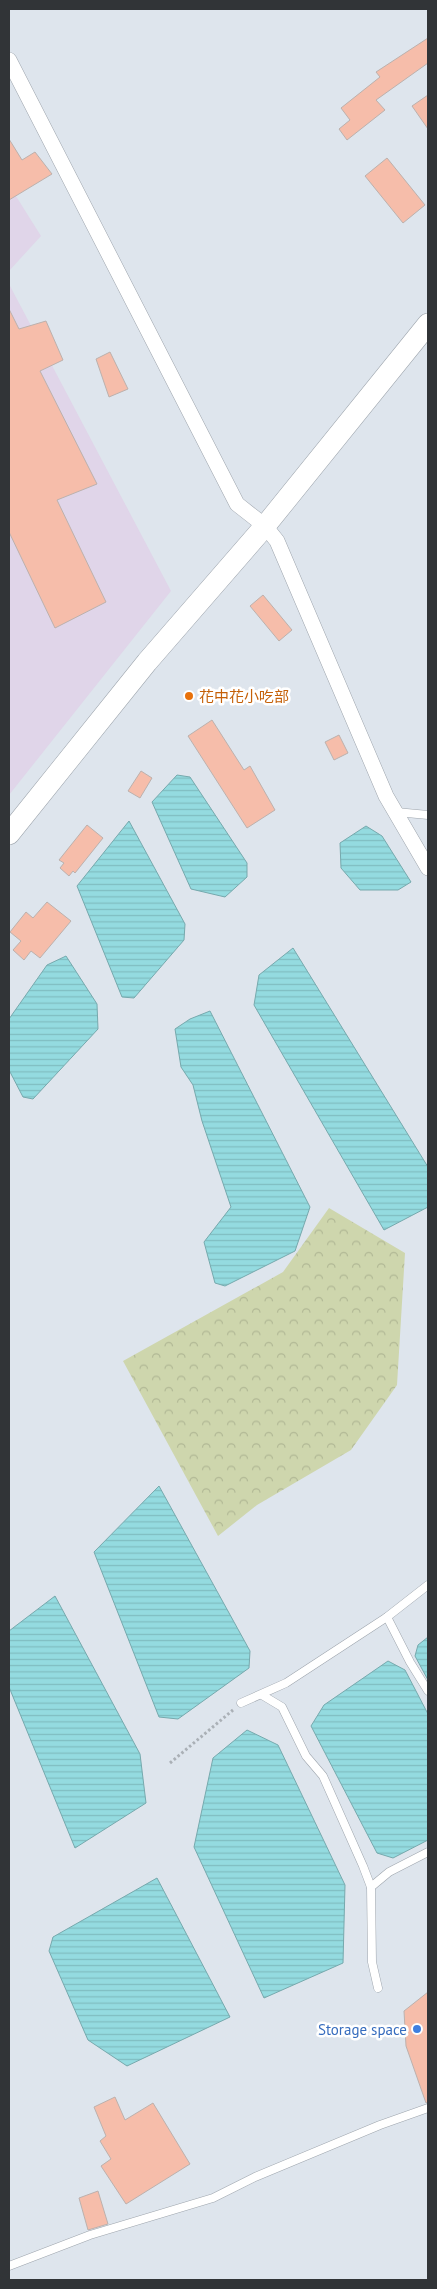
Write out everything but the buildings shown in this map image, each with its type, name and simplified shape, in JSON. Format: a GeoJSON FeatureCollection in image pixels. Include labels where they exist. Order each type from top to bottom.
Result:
{"type":"FeatureCollection","features":[{"type":"Feature","properties":{"kind":"main road"},"geometry":{"type":"LineString","coordinates":[[9,834],[147,662],[265,526],[428,324]]}},
{"type":"Feature","properties":{"kind":"street"},"geometry":{"type":"LineString","coordinates":[[9,60],[237,504],[265,526],[277,541],[386,796],[428,868]]}},
{"type":"Feature","properties":{"kind":"lane"},"geometry":{"type":"LineString","coordinates":[[396,812],[428,814]]}},
{"type":"Feature","properties":{"kind":"lane"},"geometry":{"type":"LineString","coordinates":[[241,1704],[286,1683],[388,1617],[428,1586]]}},
{"type":"Feature","properties":{"kind":"lane"},"geometry":{"type":"LineString","coordinates":[[388,1617],[410,1662],[428,1691]]}},
{"type":"Feature","properties":{"kind":"lane"},"geometry":{"type":"LineString","coordinates":[[262,1694],[282,1706],[306,1756],[323,1776],[371,1888],[372,1962],[378,1988]]}},
{"type":"Feature","properties":{"kind":"lane"},"geometry":{"type":"LineString","coordinates":[[371,1888],[389,1872],[428,1852]]}},
{"type":"Feature","properties":{"kind":"lane"},"geometry":{"type":"LineString","coordinates":[[9,2266],[90,2235],[213,2198],[255,2177],[380,2125],[428,2108]]}},
{"type":"Feature","properties":{"kind":"path"},"geometry":{"type":"LineString","coordinates":[[170,1763],[241,1704]]}},
{"type":"Feature","properties":{"kind":"shaded area"},"geometry":{"type":"Polygon","coordinates":[[[9,185],[41,236],[9,271],[9,185]]]}},
{"type":"Feature","properties":{"kind":"shaded area"},"geometry":{"type":"Polygon","coordinates":[[[9,284],[171,591],[9,795],[9,284]]]}},
{"type":"Feature","properties":{"kind":"green space"},"geometry":{"type":"Polygon","coordinates":[[[329,1208],[405,1253],[397,1385],[351,1450],[257,1505],[218,1536],[123,1361],[283,1272],[329,1208]]]}},
{"type":"Feature","properties":{"kind":"water"},"geometry":{"type":"Polygon","coordinates":[[[177,775],[190,777],[247,863],[247,877],[225,897],[191,889],[152,802],[177,775]]]}},
{"type":"Feature","properties":{"kind":"water"},"geometry":{"type":"Polygon","coordinates":[[[129,821],[185,924],[184,940],[134,998],[122,997],[77,886],[129,821]]]}},
{"type":"Feature","properties":{"kind":"water"},"geometry":{"type":"Polygon","coordinates":[[[366,826],[382,836],[411,882],[398,890],[360,890],[341,868],[340,843],[366,826]]]}},
{"type":"Feature","properties":{"kind":"water"},"geometry":{"type":"Polygon","coordinates":[[[293,948],[428,1167],[428,1207],[384,1230],[254,1005],[259,975],[293,948]]]}},
{"type":"Feature","properties":{"kind":"water"},"geometry":{"type":"Polygon","coordinates":[[[66,956],[97,1004],[98,1029],[33,1099],[23,1097],[9,1070],[9,1019],[47,965],[66,956]]]}},
{"type":"Feature","properties":{"kind":"water"},"geometry":{"type":"Polygon","coordinates":[[[210,1011],[310,1207],[295,1251],[225,1286],[215,1283],[204,1242],[231,1207],[202,1121],[193,1085],[181,1067],[175,1029],[190,1019],[210,1011]]]}},
{"type":"Feature","properties":{"kind":"water"},"geometry":{"type":"Polygon","coordinates":[[[159,1486],[250,1651],[249,1668],[178,1719],[159,1717],[94,1552],[159,1486]]]}},
{"type":"Feature","properties":{"kind":"water"},"geometry":{"type":"Polygon","coordinates":[[[55,1596],[140,1754],[146,1803],[75,1848],[9,1687],[9,1631],[55,1596]]]}},
{"type":"Feature","properties":{"kind":"water"},"geometry":{"type":"Polygon","coordinates":[[[428,1637],[428,1680],[415,1656],[418,1645],[428,1637]]]}},
{"type":"Feature","properties":{"kind":"water"},"geometry":{"type":"Polygon","coordinates":[[[388,1661],[405,1670],[428,1714],[428,1840],[393,1858],[377,1853],[311,1726],[324,1705],[388,1661]]]}},
{"type":"Feature","properties":{"kind":"water"},"geometry":{"type":"Polygon","coordinates":[[[247,1730],[278,1745],[345,1885],[343,1963],[264,1998],[194,1847],[213,1758],[247,1730]]]}},
{"type":"Feature","properties":{"kind":"water"},"geometry":{"type":"Polygon","coordinates":[[[157,1878],[230,2017],[127,2066],[88,2040],[49,1951],[53,1937],[157,1878]]]}},
{"type":"Feature","properties":{"kind":"place","name":"花中花小吃部"},"geometry":{"type":"Point","coordinates":[189,696]}},
{"type":"Feature","properties":{"kind":"place","name":"Storage space"},"geometry":{"type":"Point","coordinates":[417,2029]}}]}
